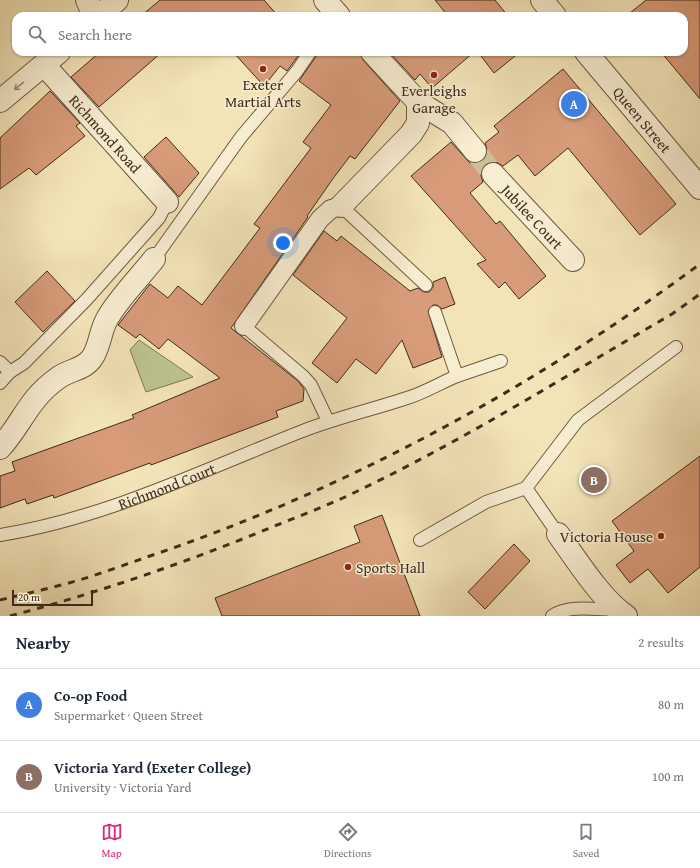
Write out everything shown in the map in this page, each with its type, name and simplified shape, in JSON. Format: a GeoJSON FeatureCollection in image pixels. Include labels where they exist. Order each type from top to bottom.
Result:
{"type":"FeatureCollection","features":[{"type":"Feature","properties":{"kind":"street"},"geometry":{"type":"LineString","coordinates":[[87,0],[92,12]]}},
{"type":"Feature","properties":{"kind":"street"},"geometry":{"type":"LineString","coordinates":[[104,12],[117,0]]}},
{"type":"Feature","properties":{"kind":"street"},"geometry":{"type":"LineString","coordinates":[[542,0],[552,12]]}},
{"type":"Feature","properties":{"kind":"street"},"geometry":{"type":"LineString","coordinates":[[376,56],[418,102],[452,123],[475,151]]}},
{"type":"Feature","properties":{"kind":"street","name":"Queen Street"},"geometry":{"type":"LineString","coordinates":[[589,56],[700,188]]}},
{"type":"Feature","properties":{"kind":"street","name":"Richmond Road"},"geometry":{"type":"LineString","coordinates":[[0,101],[51,58],[167,202]]}},
{"type":"Feature","properties":{"kind":"street"},"geometry":{"type":"LineString","coordinates":[[244,326],[320,219],[331,209],[341,206],[411,134],[418,123],[418,102]]}},
{"type":"Feature","properties":{"kind":"street","name":"Jubilee Court"},"geometry":{"type":"LineString","coordinates":[[493,174],[572,260]]}},
{"type":"Feature","properties":{"kind":"street"},"geometry":{"type":"LineString","coordinates":[[0,448],[31,403],[44,388],[65,373],[78,369],[91,359],[102,327],[108,316],[154,259]]}},
{"type":"Feature","properties":{"kind":"street"},"geometry":{"type":"LineString","coordinates":[[558,534],[580,565],[622,613]]}},
{"type":"Feature","properties":{"kind":"lane"},"geometry":{"type":"LineString","coordinates":[[154,259],[241,137],[297,71],[307,56]]}},
{"type":"Feature","properties":{"kind":"lane"},"geometry":{"type":"LineString","coordinates":[[0,383],[10,372],[24,363],[87,299],[159,218],[167,202]]}},
{"type":"Feature","properties":{"kind":"lane"},"geometry":{"type":"LineString","coordinates":[[341,206],[426,285]]}},
{"type":"Feature","properties":{"kind":"lane"},"geometry":{"type":"LineString","coordinates":[[435,312],[457,376]]}},
{"type":"Feature","properties":{"kind":"lane"},"geometry":{"type":"LineString","coordinates":[[244,326],[303,376],[311,385],[328,421]]}},
{"type":"Feature","properties":{"kind":"lane"},"geometry":{"type":"LineString","coordinates":[[420,540],[486,502],[526,488],[578,420],[676,347]]}},
{"type":"Feature","properties":{"kind":"lane"},"geometry":{"type":"LineString","coordinates":[[0,362],[10,372]]}},
{"type":"Feature","properties":{"kind":"lane","name":"Richmond Court"},"geometry":{"type":"LineString","coordinates":[[0,535],[38,529],[97,512],[162,489],[328,421],[409,398],[457,376],[501,362]]}},
{"type":"Feature","properties":{"kind":"lane"},"geometry":{"type":"LineString","coordinates":[[526,488],[558,534]]}},
{"type":"Feature","properties":{"kind":"lane"},"geometry":{"type":"LineString","coordinates":[[552,616],[557,612],[568,610],[622,613]]}},
{"type":"Feature","properties":{"kind":"green space"},"geometry":{"type":"Polygon","coordinates":[[[139,340],[193,377],[146,392],[130,350],[139,340]]]}},
{"type":"Feature","properties":{"kind":"building"},"geometry":{"type":"Polygon","coordinates":[[[160,0],[264,0],[274,12],[146,12],[160,0]]]}},
{"type":"Feature","properties":{"kind":"building"},"geometry":{"type":"Polygon","coordinates":[[[435,0],[495,0],[505,12],[445,12],[435,0]]]}},
{"type":"Feature","properties":{"kind":"building"},"geometry":{"type":"Polygon","coordinates":[[[646,0],[700,0],[700,99],[664,56],[688,56],[688,12],[631,12],[646,0]]]}},
{"type":"Feature","properties":{"kind":"building"},"geometry":{"type":"Polygon","coordinates":[[[95,56],[157,56],[99,107],[71,77],[95,56]]]}},
{"type":"Feature","properties":{"kind":"building","name":"Exeter Martial Arts"},"geometry":{"type":"Polygon","coordinates":[[[237,56],[298,56],[287,71],[280,66],[264,86],[237,56]]]}},
{"type":"Feature","properties":{"kind":"building"},"geometry":{"type":"Polygon","coordinates":[[[316,56],[362,56],[363,60],[400,101],[355,159],[350,156],[332,180],[231,328],[298,381],[304,389],[303,401],[276,411],[278,417],[151,465],[150,463],[54,498],[53,495],[27,504],[25,499],[0,508],[0,476],[15,471],[12,462],[134,418],[132,415],[220,378],[168,339],[159,349],[140,334],[136,338],[118,325],[150,284],[168,298],[178,286],[202,305],[260,228],[254,224],[311,148],[303,142],[331,105],[299,81],[316,56]]]}},
{"type":"Feature","properties":{"kind":"building","name":"Everleighs Garage"},"geometry":{"type":"Polygon","coordinates":[[[393,56],[469,56],[432,88],[420,74],[415,80],[393,56]]]}},
{"type":"Feature","properties":{"kind":"building"},"geometry":{"type":"Polygon","coordinates":[[[481,56],[515,56],[494,73],[481,56]]]}},
{"type":"Feature","properties":{"kind":"building"},"geometry":{"type":"Polygon","coordinates":[[[563,69],[676,204],[640,235],[568,148],[535,176],[518,155],[503,166],[496,162],[490,162],[485,165],[481,171],[483,182],[470,193],[496,224],[500,221],[546,276],[519,299],[505,282],[499,288],[477,264],[486,260],[411,176],[451,142],[470,163],[483,161],[487,155],[485,143],[499,132],[494,126],[563,69]]]}},
{"type":"Feature","properties":{"kind":"building"},"geometry":{"type":"Polygon","coordinates":[[[50,91],[80,123],[76,126],[85,136],[36,175],[29,168],[0,189],[0,138],[50,91]]]}},
{"type":"Feature","properties":{"kind":"building"},"geometry":{"type":"Polygon","coordinates":[[[166,137],[199,173],[179,197],[144,157],[166,137]]]}},
{"type":"Feature","properties":{"kind":"building"},"geometry":{"type":"Polygon","coordinates":[[[324,231],[337,241],[341,236],[410,291],[418,288],[424,292],[429,292],[433,287],[433,282],[445,277],[455,304],[442,309],[437,305],[433,305],[428,311],[442,357],[413,368],[402,340],[376,374],[356,359],[337,383],[312,363],[347,318],[293,275],[324,231]]]}},
{"type":"Feature","properties":{"kind":"building"},"geometry":{"type":"Polygon","coordinates":[[[47,271],[75,301],[43,332],[15,302],[47,271]]]}},
{"type":"Feature","properties":{"kind":"building","name":"Victoria House"},"geometry":{"type":"Polygon","coordinates":[[[700,456],[700,567],[668,593],[648,569],[630,583],[616,565],[634,551],[612,521],[700,456]]]}},
{"type":"Feature","properties":{"kind":"building","name":"Sports Hall"},"geometry":{"type":"Polygon","coordinates":[[[382,515],[420,616],[222,616],[215,598],[360,542],[354,526],[382,515]]]}},
{"type":"Feature","properties":{"kind":"building"},"geometry":{"type":"Polygon","coordinates":[[[514,544],[530,561],[485,609],[468,592],[514,544]]]}},
{"type":"Feature","properties":{"kind":"tunnel"},"geometry":{"type":"LineString","coordinates":[[475,151],[493,174]]}},
{"type":"Feature","properties":{"kind":"railway"},"geometry":{"type":"LineString","coordinates":[[0,600],[85,578],[221,530],[294,501],[365,468],[435,432],[503,394],[636,310],[700,264]]}},
{"type":"Feature","properties":{"kind":"railway"},"geometry":{"type":"LineString","coordinates":[[10,616],[78,597],[178,563],[345,497],[387,477],[470,432],[672,314],[700,294]]}},
{"type":"Feature","properties":{"kind":"place","name":"Exeter Martial Arts"},"geometry":{"type":"Point","coordinates":[263,69]}},
{"type":"Feature","properties":{"kind":"place","name":"Everleighs Garage"},"geometry":{"type":"Point","coordinates":[434,75]}},
{"type":"Feature","properties":{"kind":"place","name":"Co-op Food"},"geometry":{"type":"Point","coordinates":[574,104]}},
{"type":"Feature","properties":{"kind":"place","name":"Victoria Yard (Exeter College)"},"geometry":{"type":"Point","coordinates":[594,480]}},
{"type":"Feature","properties":{"kind":"place","name":"Victoria House"},"geometry":{"type":"Point","coordinates":[661,536]}},
{"type":"Feature","properties":{"kind":"place","name":"Sports Hall"},"geometry":{"type":"Point","coordinates":[348,567]}}]}
